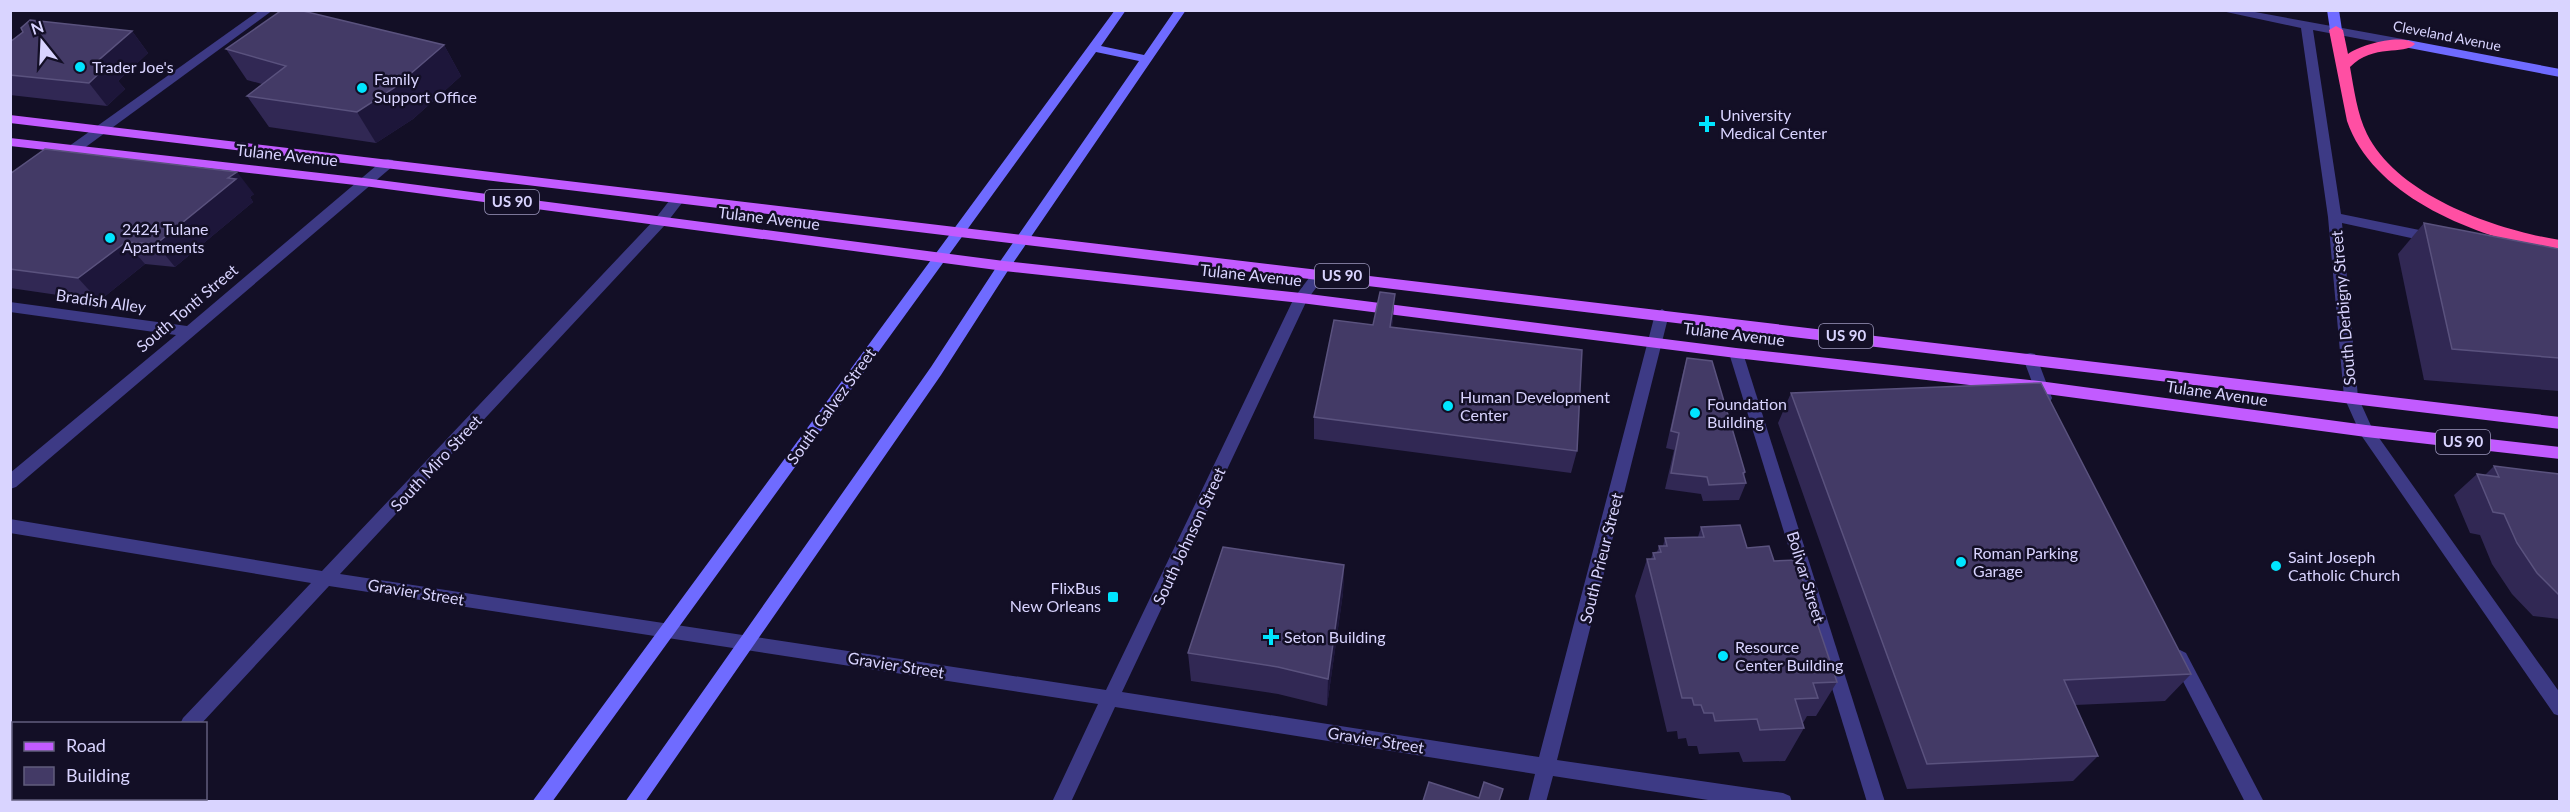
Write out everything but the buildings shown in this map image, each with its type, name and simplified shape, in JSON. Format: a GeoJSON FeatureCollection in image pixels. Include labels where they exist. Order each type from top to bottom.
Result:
{"type":"FeatureCollection","features":[{"type":"Feature","properties":{"kind":"highway"},"geometry":{"type":"LineString","coordinates":[[2336,30],[2359,134],[2373,155],[2403,182],[2444,209],[2485,228],[2525,240],[2559,246]]}},
{"type":"Feature","properties":{"kind":"highway"},"geometry":{"type":"LineString","coordinates":[[2344,65],[2353,54],[2371,47],[2408,44]]}},
{"type":"Feature","properties":{"kind":"main road","name":"Tulane Avenue"},"geometry":{"type":"LineString","coordinates":[[10,119],[1022,240],[1320,273],[2559,423]]}},
{"type":"Feature","properties":{"kind":"main road","name":"Tulane Avenue"},"geometry":{"type":"LineString","coordinates":[[10,142],[364,182],[938,258],[1301,298],[1736,353],[2039,387],[2366,431],[2559,453]]}},
{"type":"Feature","properties":{"kind":"street"},"geometry":{"type":"LineString","coordinates":[[52,166],[268,10]]}},
{"type":"Feature","properties":{"kind":"street","name":"South Galvez Street"},"geometry":{"type":"LineString","coordinates":[[541,801],[1121,10]]}},
{"type":"Feature","properties":{"kind":"street"},"geometry":{"type":"LineString","coordinates":[[634,801],[936,371],[1004,266],[1181,10]]}},
{"type":"Feature","properties":{"kind":"street","name":"Cleveland Avenue"},"geometry":{"type":"LineString","coordinates":[[2222,10],[2559,73]]}},
{"type":"Feature","properties":{"kind":"street"},"geometry":{"type":"LineString","coordinates":[[2332,10],[2336,30]]}},
{"type":"Feature","properties":{"kind":"street","name":"South Derbigny Street"},"geometry":{"type":"LineString","coordinates":[[2307,26],[2335,217],[2350,396],[2366,431],[2559,708]]}},
{"type":"Feature","properties":{"kind":"street"},"geometry":{"type":"LineString","coordinates":[[1093,48],[1146,59]]}},
{"type":"Feature","properties":{"kind":"street","name":"South Tonti Street"},"geometry":{"type":"LineString","coordinates":[[10,483],[388,163]]}},
{"type":"Feature","properties":{"kind":"street","name":"South Miro Street"},"geometry":{"type":"LineString","coordinates":[[190,722],[328,579],[660,222],[678,199]]}},
{"type":"Feature","properties":{"kind":"street"},"geometry":{"type":"LineString","coordinates":[[2335,217],[2452,242]]}},
{"type":"Feature","properties":{"kind":"street","name":"South Johnson Street"},"geometry":{"type":"LineString","coordinates":[[1061,801],[1301,298],[1320,273]]}},
{"type":"Feature","properties":{"kind":"street","name":"Bradish Alley"},"geometry":{"type":"LineString","coordinates":[[10,307],[188,331]]}},
{"type":"Feature","properties":{"kind":"street","name":"South Prieur Street"},"geometry":{"type":"LineString","coordinates":[[1537,801],[1662,315]]}},
{"type":"Feature","properties":{"kind":"street","name":"Bolivar Street"},"geometry":{"type":"LineString","coordinates":[[1736,353],[1876,801]]}},
{"type":"Feature","properties":{"kind":"street"},"geometry":{"type":"LineString","coordinates":[[2030,358],[2039,387],[2055,417]]}},
{"type":"Feature","properties":{"kind":"street","name":"Gravier Street"},"geometry":{"type":"LineString","coordinates":[[10,526],[328,579],[667,631],[746,640],[1547,767],[1782,801]]}},
{"type":"Feature","properties":{"kind":"street"},"geometry":{"type":"LineString","coordinates":[[2172,643],[2255,801]]}},
{"type":"Feature","properties":{"kind":"place","name":"Trader Joe's"},"geometry":{"type":"Point","coordinates":[80,67]}},
{"type":"Feature","properties":{"kind":"place","name":"Family Support Office"},"geometry":{"type":"Point","coordinates":[362,88]}},
{"type":"Feature","properties":{"kind":"place","name":"University Medical Center"},"geometry":{"type":"Point","coordinates":[1707,124]}},
{"type":"Feature","properties":{"kind":"place","name":"2424 Tulane Apartments"},"geometry":{"type":"Point","coordinates":[110,238]}},
{"type":"Feature","properties":{"kind":"place","name":"Human Development Center"},"geometry":{"type":"Point","coordinates":[1448,406]}},
{"type":"Feature","properties":{"kind":"place","name":"Foundation Building"},"geometry":{"type":"Point","coordinates":[1695,413]}},
{"type":"Feature","properties":{"kind":"place","name":"Roman Parking Garage"},"geometry":{"type":"Point","coordinates":[1961,562]}},
{"type":"Feature","properties":{"kind":"place","name":"Saint Joseph Catholic Church"},"geometry":{"type":"Point","coordinates":[2276,566]}},
{"type":"Feature","properties":{"kind":"place","name":"FlixBus New Orleans"},"geometry":{"type":"Point","coordinates":[1113,597]}},
{"type":"Feature","properties":{"kind":"place","name":"Seton Building"},"geometry":{"type":"Point","coordinates":[1271,637]}},
{"type":"Feature","properties":{"kind":"place","name":"Resource Center Building"},"geometry":{"type":"Point","coordinates":[1723,656]}}]}
